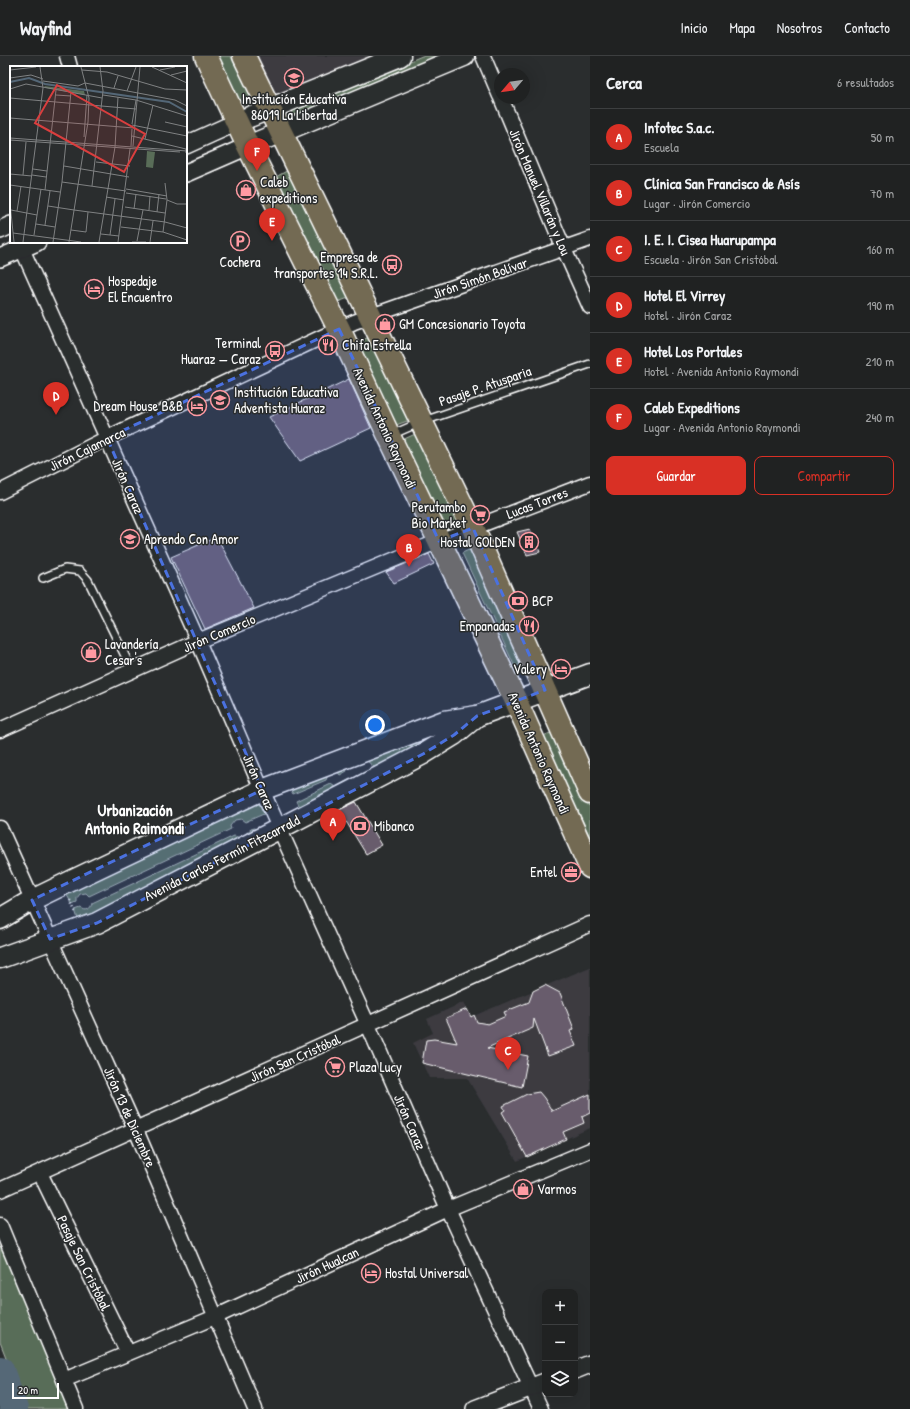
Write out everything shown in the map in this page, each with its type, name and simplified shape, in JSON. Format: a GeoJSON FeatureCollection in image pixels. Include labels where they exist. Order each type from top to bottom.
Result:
{"type":"FeatureCollection","features":[{"type":"Feature","properties":{"kind":"main road","name":"Avenida Antonio Raymondi"},"geometry":{"type":"LineString","coordinates":[[206,56],[248,146],[339,329],[516,701],[590,867]]}},
{"type":"Feature","properties":{"kind":"main road"},"geometry":{"type":"LineString","coordinates":[[244,56],[371,316],[472,528],[590,793]]}},
{"type":"Feature","properties":{"kind":"main road"},"geometry":{"type":"LineString","coordinates":[[237,122],[400,56]]}},
{"type":"Feature","properties":{"kind":"main road"},"geometry":{"type":"LineString","coordinates":[[248,146],[464,56]]}},
{"type":"Feature","properties":{"kind":"main road","name":"Avenida Carlos Fermín Fitzcarrald"},"geometry":{"type":"LineString","coordinates":[[0,918],[32,900],[262,790],[444,721],[477,716],[590,674]]}},
{"type":"Feature","properties":{"kind":"main road","name":"Avenida Carlos Fermín Fitzcarrald"},"geometry":{"type":"LineString","coordinates":[[0,958],[97,923],[423,754],[454,736],[477,716]]}},
{"type":"Feature","properties":{"kind":"street"},"geometry":{"type":"LineString","coordinates":[[67,56],[70,66]]}},
{"type":"Feature","properties":{"kind":"street","name":"Jirón Manuel Villarán y Lou"},"geometry":{"type":"LineString","coordinates":[[483,56],[494,83]]}},
{"type":"Feature","properties":{"kind":"street","name":"Jirón Manuel Villarán y Lou"},"geometry":{"type":"LineString","coordinates":[[503,104],[590,307]]}},
{"type":"Feature","properties":{"kind":"street"},"geometry":{"type":"LineString","coordinates":[[187,145],[237,122]]}},
{"type":"Feature","properties":{"kind":"street"},"geometry":{"type":"LineString","coordinates":[[187,173],[248,146]]}},
{"type":"Feature","properties":{"kind":"street"},"geometry":{"type":"LineString","coordinates":[[0,230],[10,225]]}},
{"type":"Feature","properties":{"kind":"street","name":"Jirón Simón Bolívar"},"geometry":{"type":"LineString","coordinates":[[371,316],[590,240]]}},
{"type":"Feature","properties":{"kind":"street"},"geometry":{"type":"LineString","coordinates":[[0,258],[26,244]]}},
{"type":"Feature","properties":{"kind":"street","name":"Jirón Caraz"},"geometry":{"type":"LineString","coordinates":[[26,244],[107,438],[448,1208],[538,1384],[541,1409]]}},
{"type":"Feature","properties":{"kind":"street","name":"Jirón Cajamarca"},"geometry":{"type":"LineString","coordinates":[[0,492],[107,438],[339,329],[371,316]]}},
{"type":"Feature","properties":{"kind":"street","name":"Lucas Torres"},"geometry":{"type":"LineString","coordinates":[[439,541],[590,483]]}},
{"type":"Feature","properties":{"kind":"street","name":"Jirón Comercio"},"geometry":{"type":"LineString","coordinates":[[0,730],[198,641],[439,541]]}},
{"type":"Feature","properties":{"kind":"street","name":"Jirón 13 de Diciembre"},"geometry":{"type":"LineString","coordinates":[[0,828],[136,1130],[255,1409]]}},
{"type":"Feature","properties":{"kind":"street","name":"Jirón San Cristóbal"},"geometry":{"type":"LineString","coordinates":[[0,1190],[590,924]]}},
{"type":"Feature","properties":{"kind":"street","name":"Jirón Hualcan"},"geometry":{"type":"LineString","coordinates":[[64,1380],[215,1318],[448,1208],[590,1150]]}},
{"type":"Feature","properties":{"kind":"street","name":"Pasaje San Cristóbal"},"geometry":{"type":"LineString","coordinates":[[40,1173],[128,1353]]}},
{"type":"Feature","properties":{"kind":"street"},"geometry":{"type":"LineString","coordinates":[[0,1225],[76,1409]]}},
{"type":"Feature","properties":{"kind":"street"},"geometry":{"type":"LineString","coordinates":[[578,1369],[590,1364]]}},
{"type":"Feature","properties":{"kind":"street"},"geometry":{"type":"LineString","coordinates":[[475,1409],[538,1384]]}},
{"type":"Feature","properties":{"kind":"lane","name":"Pasaje P. Atusparia"},"geometry":{"type":"LineString","coordinates":[[389,436],[421,422],[590,364]]}},
{"type":"Feature","properties":{"kind":"lane"},"geometry":{"type":"LineString","coordinates":[[43,578],[66,569],[80,571],[88,580],[132,670]]}},
{"type":"Feature","properties":{"kind":"path"},"geometry":{"type":"LineString","coordinates":[[62,886],[75,910],[80,929]]}},
{"type":"Feature","properties":{"kind":"highlighted area"},"geometry":{"type":"Polygon","coordinates":[[[339,329],[439,541],[473,528],[545,690],[477,716],[454,735],[423,754],[280,829],[97,923],[50,939],[32,900],[262,790],[107,438],[339,329]]]}},
{"type":"Feature","properties":{"kind":"shaded area","name":"Institución Educativa 86019 La Libertad"},"geometry":{"type":"Polygon","coordinates":[[[254,56],[374,56],[275,99],[254,56]]]}},
{"type":"Feature","properties":{"kind":"shaded area"},"geometry":{"type":"Polygon","coordinates":[[[590,967],[590,1128],[517,1161],[467,1078],[429,1078],[413,1043],[433,1033],[427,1019],[464,1002],[471,1017],[590,967]]]}},
{"type":"Feature","properties":{"kind":"green space"},"geometry":{"type":"Polygon","coordinates":[[[215,56],[231,56],[251,96],[237,103],[215,56]]]}},
{"type":"Feature","properties":{"kind":"green space"},"geometry":{"type":"Polygon","coordinates":[[[422,56],[453,56],[296,124],[291,111],[422,56]]]}},
{"type":"Feature","properties":{"kind":"green space"},"geometry":{"type":"Polygon","coordinates":[[[292,168],[354,296],[335,303],[274,178],[292,168]]]}},
{"type":"Feature","properties":{"kind":"green space"},"geometry":{"type":"Polygon","coordinates":[[[376,334],[413,419],[396,425],[358,342],[376,334]]]}},
{"type":"Feature","properties":{"kind":"green space"},"geometry":{"type":"Polygon","coordinates":[[[422,431],[464,517],[444,527],[402,440],[422,431]]]}},
{"type":"Feature","properties":{"kind":"green space"},"geometry":{"type":"Polygon","coordinates":[[[478,546],[529,660],[515,667],[462,553],[478,546]]]}},
{"type":"Feature","properties":{"kind":"green space"},"geometry":{"type":"Polygon","coordinates":[[[474,717],[382,774],[359,754],[474,717]]]}},
{"type":"Feature","properties":{"kind":"green space"},"geometry":{"type":"Polygon","coordinates":[[[558,730],[590,804],[590,837],[543,736],[558,730]]]}},
{"type":"Feature","properties":{"kind":"green space"},"geometry":{"type":"Polygon","coordinates":[[[342,761],[347,771],[340,775],[337,771],[328,775],[326,780],[293,794],[286,782],[342,761]]]}},
{"type":"Feature","properties":{"kind":"green space"},"geometry":{"type":"Polygon","coordinates":[[[350,779],[356,787],[303,815],[296,801],[331,784],[335,787],[350,779]]]}},
{"type":"Feature","properties":{"kind":"green space"},"geometry":{"type":"Polygon","coordinates":[[[256,794],[266,813],[245,822],[241,819],[235,820],[230,826],[231,829],[89,896],[86,893],[80,894],[77,898],[77,902],[72,904],[64,890],[256,794]]]}},
{"type":"Feature","properties":{"kind":"green space"},"geometry":{"type":"Polygon","coordinates":[[[253,828],[272,832],[81,928],[75,910],[81,908],[85,910],[88,909],[91,907],[92,903],[234,836],[241,838],[253,828]]]}},
{"type":"Feature","properties":{"kind":"green space"},"geometry":{"type":"Polygon","coordinates":[[[0,1241],[71,1409],[26,1409],[0,1342],[0,1241]]]}},
{"type":"Feature","properties":{"kind":"building"},"geometry":{"type":"Polygon","coordinates":[[[349,379],[371,428],[300,461],[269,417],[349,379]]]}},
{"type":"Feature","properties":{"kind":"building","name":"Hostal GOLDEN"},"geometry":{"type":"Polygon","coordinates":[[[530,529],[540,552],[527,555],[517,532],[530,529]]]}},
{"type":"Feature","properties":{"kind":"building"},"geometry":{"type":"Polygon","coordinates":[[[217,537],[254,608],[205,629],[171,557],[217,537]]]}},
{"type":"Feature","properties":{"kind":"building"},"geometry":{"type":"Polygon","coordinates":[[[429,554],[434,564],[394,583],[386,572],[429,554]]]}},
{"type":"Feature","properties":{"kind":"building","name":"Mibanco"},"geometry":{"type":"Polygon","coordinates":[[[356,802],[382,845],[366,854],[339,810],[356,802]]]}},
{"type":"Feature","properties":{"kind":"building"},"geometry":{"type":"Polygon","coordinates":[[[545,985],[560,993],[574,1029],[570,1031],[576,1046],[548,1056],[534,1019],[533,1028],[487,1048],[528,1056],[522,1087],[422,1063],[426,1040],[434,1039],[457,1043],[446,1018],[467,1009],[471,1017],[474,1015],[477,1022],[488,1024],[506,1016],[504,1012],[529,1002],[533,991],[545,985]]]}},
{"type":"Feature","properties":{"kind":"building"},"geometry":{"type":"Polygon","coordinates":[[[539,1092],[552,1111],[590,1094],[590,1113],[582,1117],[584,1123],[563,1132],[566,1139],[527,1157],[502,1112],[505,1110],[503,1106],[527,1094],[539,1092]]]}},
{"type":"Feature","properties":{"kind":"waterway"},"geometry":{"type":"LineString","coordinates":[[0,1370],[14,1409]]}},
{"type":"Feature","properties":{"kind":"place","name":"Institución Educativa 86019 La Libertad"},"geometry":{"type":"Point","coordinates":[294,78]}},
{"type":"Feature","properties":{"kind":"place","name":"Caleb Expeditions"},"geometry":{"type":"Point","coordinates":[257,171]}},
{"type":"Feature","properties":{"kind":"place","name":"Caleb expeditions"},"geometry":{"type":"Point","coordinates":[246,190]}},
{"type":"Feature","properties":{"kind":"place","name":"Cochera"},"geometry":{"type":"Point","coordinates":[240,241]}},
{"type":"Feature","properties":{"kind":"place","name":"Hotel Los Portales"},"geometry":{"type":"Point","coordinates":[272,241]}},
{"type":"Feature","properties":{"kind":"place","name":"Empresa de transportes 14 S.R.L."},"geometry":{"type":"Point","coordinates":[392,265]}},
{"type":"Feature","properties":{"kind":"place","name":"Hospedaje El Encuentro"},"geometry":{"type":"Point","coordinates":[94,289]}},
{"type":"Feature","properties":{"kind":"place","name":"GM Concesionario Toyota"},"geometry":{"type":"Point","coordinates":[385,324]}},
{"type":"Feature","properties":{"kind":"place","name":"Chifa Estrella"},"geometry":{"type":"Point","coordinates":[328,345]}},
{"type":"Feature","properties":{"kind":"place","name":"Terminal Huaraz — Caraz"},"geometry":{"type":"Point","coordinates":[275,351]}},
{"type":"Feature","properties":{"kind":"place","name":"Institución Educativa Adventista Huaraz"},"geometry":{"type":"Point","coordinates":[220,400]}},
{"type":"Feature","properties":{"kind":"place","name":"Dream House B&B"},"geometry":{"type":"Point","coordinates":[197,406]}},
{"type":"Feature","properties":{"kind":"place","name":"Hotel El Virrey"},"geometry":{"type":"Point","coordinates":[56,415]}},
{"type":"Feature","properties":{"kind":"place","name":"Perutambo Bio Market"},"geometry":{"type":"Point","coordinates":[480,515]}},
{"type":"Feature","properties":{"kind":"place","name":"Aprendo Con Amor"},"geometry":{"type":"Point","coordinates":[130,539]}},
{"type":"Feature","properties":{"kind":"place","name":"Hostal GOLDEN"},"geometry":{"type":"Point","coordinates":[529,542]}},
{"type":"Feature","properties":{"kind":"place","name":"Clínica San Francisco de Asís"},"geometry":{"type":"Point","coordinates":[409,567]}},
{"type":"Feature","properties":{"kind":"place","name":"BCP"},"geometry":{"type":"Point","coordinates":[518,601]}},
{"type":"Feature","properties":{"kind":"place","name":"Empanadas"},"geometry":{"type":"Point","coordinates":[529,626]}},
{"type":"Feature","properties":{"kind":"place","name":"Lavandería Cesar's"},"geometry":{"type":"Point","coordinates":[91,652]}},
{"type":"Feature","properties":{"kind":"place","name":"Valery"},"geometry":{"type":"Point","coordinates":[561,669]}},
{"type":"Feature","properties":{"kind":"place","name":"Mibanco"},"geometry":{"type":"Point","coordinates":[360,826]}},
{"type":"Feature","properties":{"kind":"place","name":"Infotec S.a.c."},"geometry":{"type":"Point","coordinates":[333,841]}},
{"type":"Feature","properties":{"kind":"place","name":"Entel"},"geometry":{"type":"Point","coordinates":[571,872]}},
{"type":"Feature","properties":{"kind":"place","name":"Plaza Lucy"},"geometry":{"type":"Point","coordinates":[335,1067]}},
{"type":"Feature","properties":{"kind":"place","name":"I. E. I. Cisea Huarupampa"},"geometry":{"type":"Point","coordinates":[508,1070]}},
{"type":"Feature","properties":{"kind":"place","name":"Varmos"},"geometry":{"type":"Point","coordinates":[523,1189]}},
{"type":"Feature","properties":{"kind":"place","name":"Hostal Universal"},"geometry":{"type":"Point","coordinates":[371,1273]}},
{"type":"Feature","properties":{"kind":"district","name":"Urbanización Antonio Raimondi"},"geometry":{"type":"Point","coordinates":[135,819]}}]}
